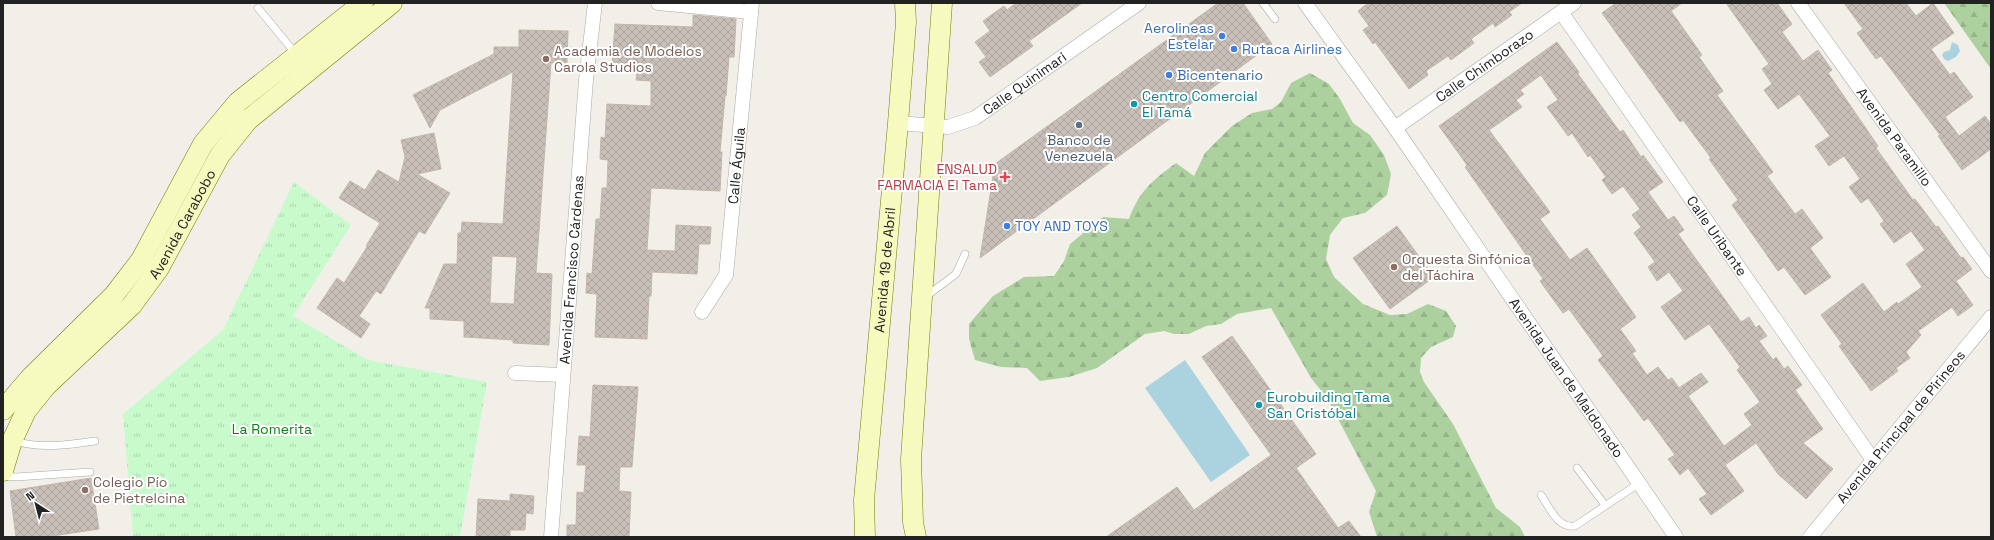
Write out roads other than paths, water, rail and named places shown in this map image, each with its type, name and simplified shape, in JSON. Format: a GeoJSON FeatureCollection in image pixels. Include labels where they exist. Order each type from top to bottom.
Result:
{"type":"FeatureCollection","features":[{"type":"Feature","properties":{"kind":"main road","name":"Avenida Carabobo"},"geometry":{"type":"LineString","coordinates":[[3,410],[30,378],[114,295],[141,260],[203,144],[238,102],[363,3]]}},
{"type":"Feature","properties":{"kind":"main road","name":"Avenida Carabobo"},"geometry":{"type":"LineString","coordinates":[[3,471],[12,441],[26,411],[46,386],[137,299],[159,268],[220,155],[248,120],[392,3]]}},
{"type":"Feature","properties":{"kind":"main road","name":"Avenida 19 de Abril"},"geometry":{"type":"LineString","coordinates":[[865,537],[864,500],[898,123],[906,22],[905,3]]}},
{"type":"Feature","properties":{"kind":"main road"},"geometry":{"type":"LineString","coordinates":[[911,534],[911,459],[942,3]]}},
{"type":"Feature","properties":{"kind":"street","name":"Avenida Francisco Cárdenas"},"geometry":{"type":"LineString","coordinates":[[551,537],[562,375],[586,80],[595,3]]}},
{"type":"Feature","properties":{"kind":"street","name":"Calle Águila"},"geometry":{"type":"LineString","coordinates":[[658,3],[752,8],[726,275],[702,312]]}},
{"type":"Feature","properties":{"kind":"street","name":"Calle Quinimari"},"geometry":{"type":"LineString","coordinates":[[898,123],[948,127],[975,118],[1139,3]]}},
{"type":"Feature","properties":{"kind":"street","name":"Avenida Juan de Maldonado"},"geometry":{"type":"LineString","coordinates":[[1305,3],[1395,128],[1638,484],[1676,537]]}},
{"type":"Feature","properties":{"kind":"street","name":"Calle Chimborazo"},"geometry":{"type":"LineString","coordinates":[[1395,128],[1574,3]]}},
{"type":"Feature","properties":{"kind":"street","name":"Avenida Paramillo"},"geometry":{"type":"LineString","coordinates":[[1798,3],[1991,270]]}},
{"type":"Feature","properties":{"kind":"street","name":"Calle Uribante"},"geometry":{"type":"LineString","coordinates":[[1561,12],[1873,460]]}},
{"type":"Feature","properties":{"kind":"street","name":"Avenida Principal de Pirineos"},"geometry":{"type":"LineString","coordinates":[[1810,537],[1991,317]]}},
{"type":"Feature","properties":{"kind":"street"},"geometry":{"type":"LineString","coordinates":[[515,373],[562,375]]}},
{"type":"Feature","properties":{"kind":"lane"},"geometry":{"type":"LineString","coordinates":[[1263,3],[1275,19]]}},
{"type":"Feature","properties":{"kind":"lane"},"geometry":{"type":"LineString","coordinates":[[258,8],[297,55]]}},
{"type":"Feature","properties":{"kind":"lane"},"geometry":{"type":"LineString","coordinates":[[922,300],[956,274],[965,254]]}},
{"type":"Feature","properties":{"kind":"lane"},"geometry":{"type":"LineString","coordinates":[[12,441],[24,444],[56,446],[96,441]]}},
{"type":"Feature","properties":{"kind":"lane"},"geometry":{"type":"LineString","coordinates":[[1577,468],[1605,505]]}},
{"type":"Feature","properties":{"kind":"lane"},"geometry":{"type":"LineString","coordinates":[[3,476],[16,477],[90,472]]}},
{"type":"Feature","properties":{"kind":"lane"},"geometry":{"type":"LineString","coordinates":[[1541,495],[1560,523],[1568,527],[1575,526],[1638,484]]}},
{"type":"Feature","properties":{"kind":"water"},"geometry":{"type":"Polygon","coordinates":[[[1952,42],[1958,45],[1960,51],[1956,57],[1948,61],[1944,59],[1942,55],[1944,52],[1950,50],[1952,42]]]}},
{"type":"Feature","properties":{"kind":"water"},"geometry":{"type":"Polygon","coordinates":[[[1185,360],[1250,455],[1211,482],[1145,388],[1185,360]]]}},
{"type":"Feature","properties":{"kind":"place","name":"Aerolineas Estelar"},"geometry":{"type":"Point","coordinates":[1222,36]}},
{"type":"Feature","properties":{"kind":"place","name":"Rutaca Airlines"},"geometry":{"type":"Point","coordinates":[1234,49]}},
{"type":"Feature","properties":{"kind":"place","name":"Academia de Modelos Carola Studios"},"geometry":{"type":"Point","coordinates":[546,59]}},
{"type":"Feature","properties":{"kind":"place","name":"Bicentenario"},"geometry":{"type":"Point","coordinates":[1169,75]}},
{"type":"Feature","properties":{"kind":"place","name":"Centro Comercial El Tamá"},"geometry":{"type":"Point","coordinates":[1134,104]}},
{"type":"Feature","properties":{"kind":"place","name":"Banco de Venezuela"},"geometry":{"type":"Point","coordinates":[1079,125]}},
{"type":"Feature","properties":{"kind":"place","name":"ENSALUD FARMACIA El Tama"},"geometry":{"type":"Point","coordinates":[1005,177]}},
{"type":"Feature","properties":{"kind":"place","name":"TOY AND TOYS"},"geometry":{"type":"Point","coordinates":[1007,226]}},
{"type":"Feature","properties":{"kind":"place","name":"Orquesta Sinfónica del Táchira"},"geometry":{"type":"Point","coordinates":[1394,267]}},
{"type":"Feature","properties":{"kind":"place","name":"Eurobuilding Tama San Cristóbal"},"geometry":{"type":"Point","coordinates":[1259,405]}},
{"type":"Feature","properties":{"kind":"place","name":"Colegio Pío de Pietrelcina"},"geometry":{"type":"Point","coordinates":[85,490]}},
{"type":"Feature","properties":{"kind":"park label","name":"La Romerita"},"geometry":{"type":"Point","coordinates":[272,429]}}]}
